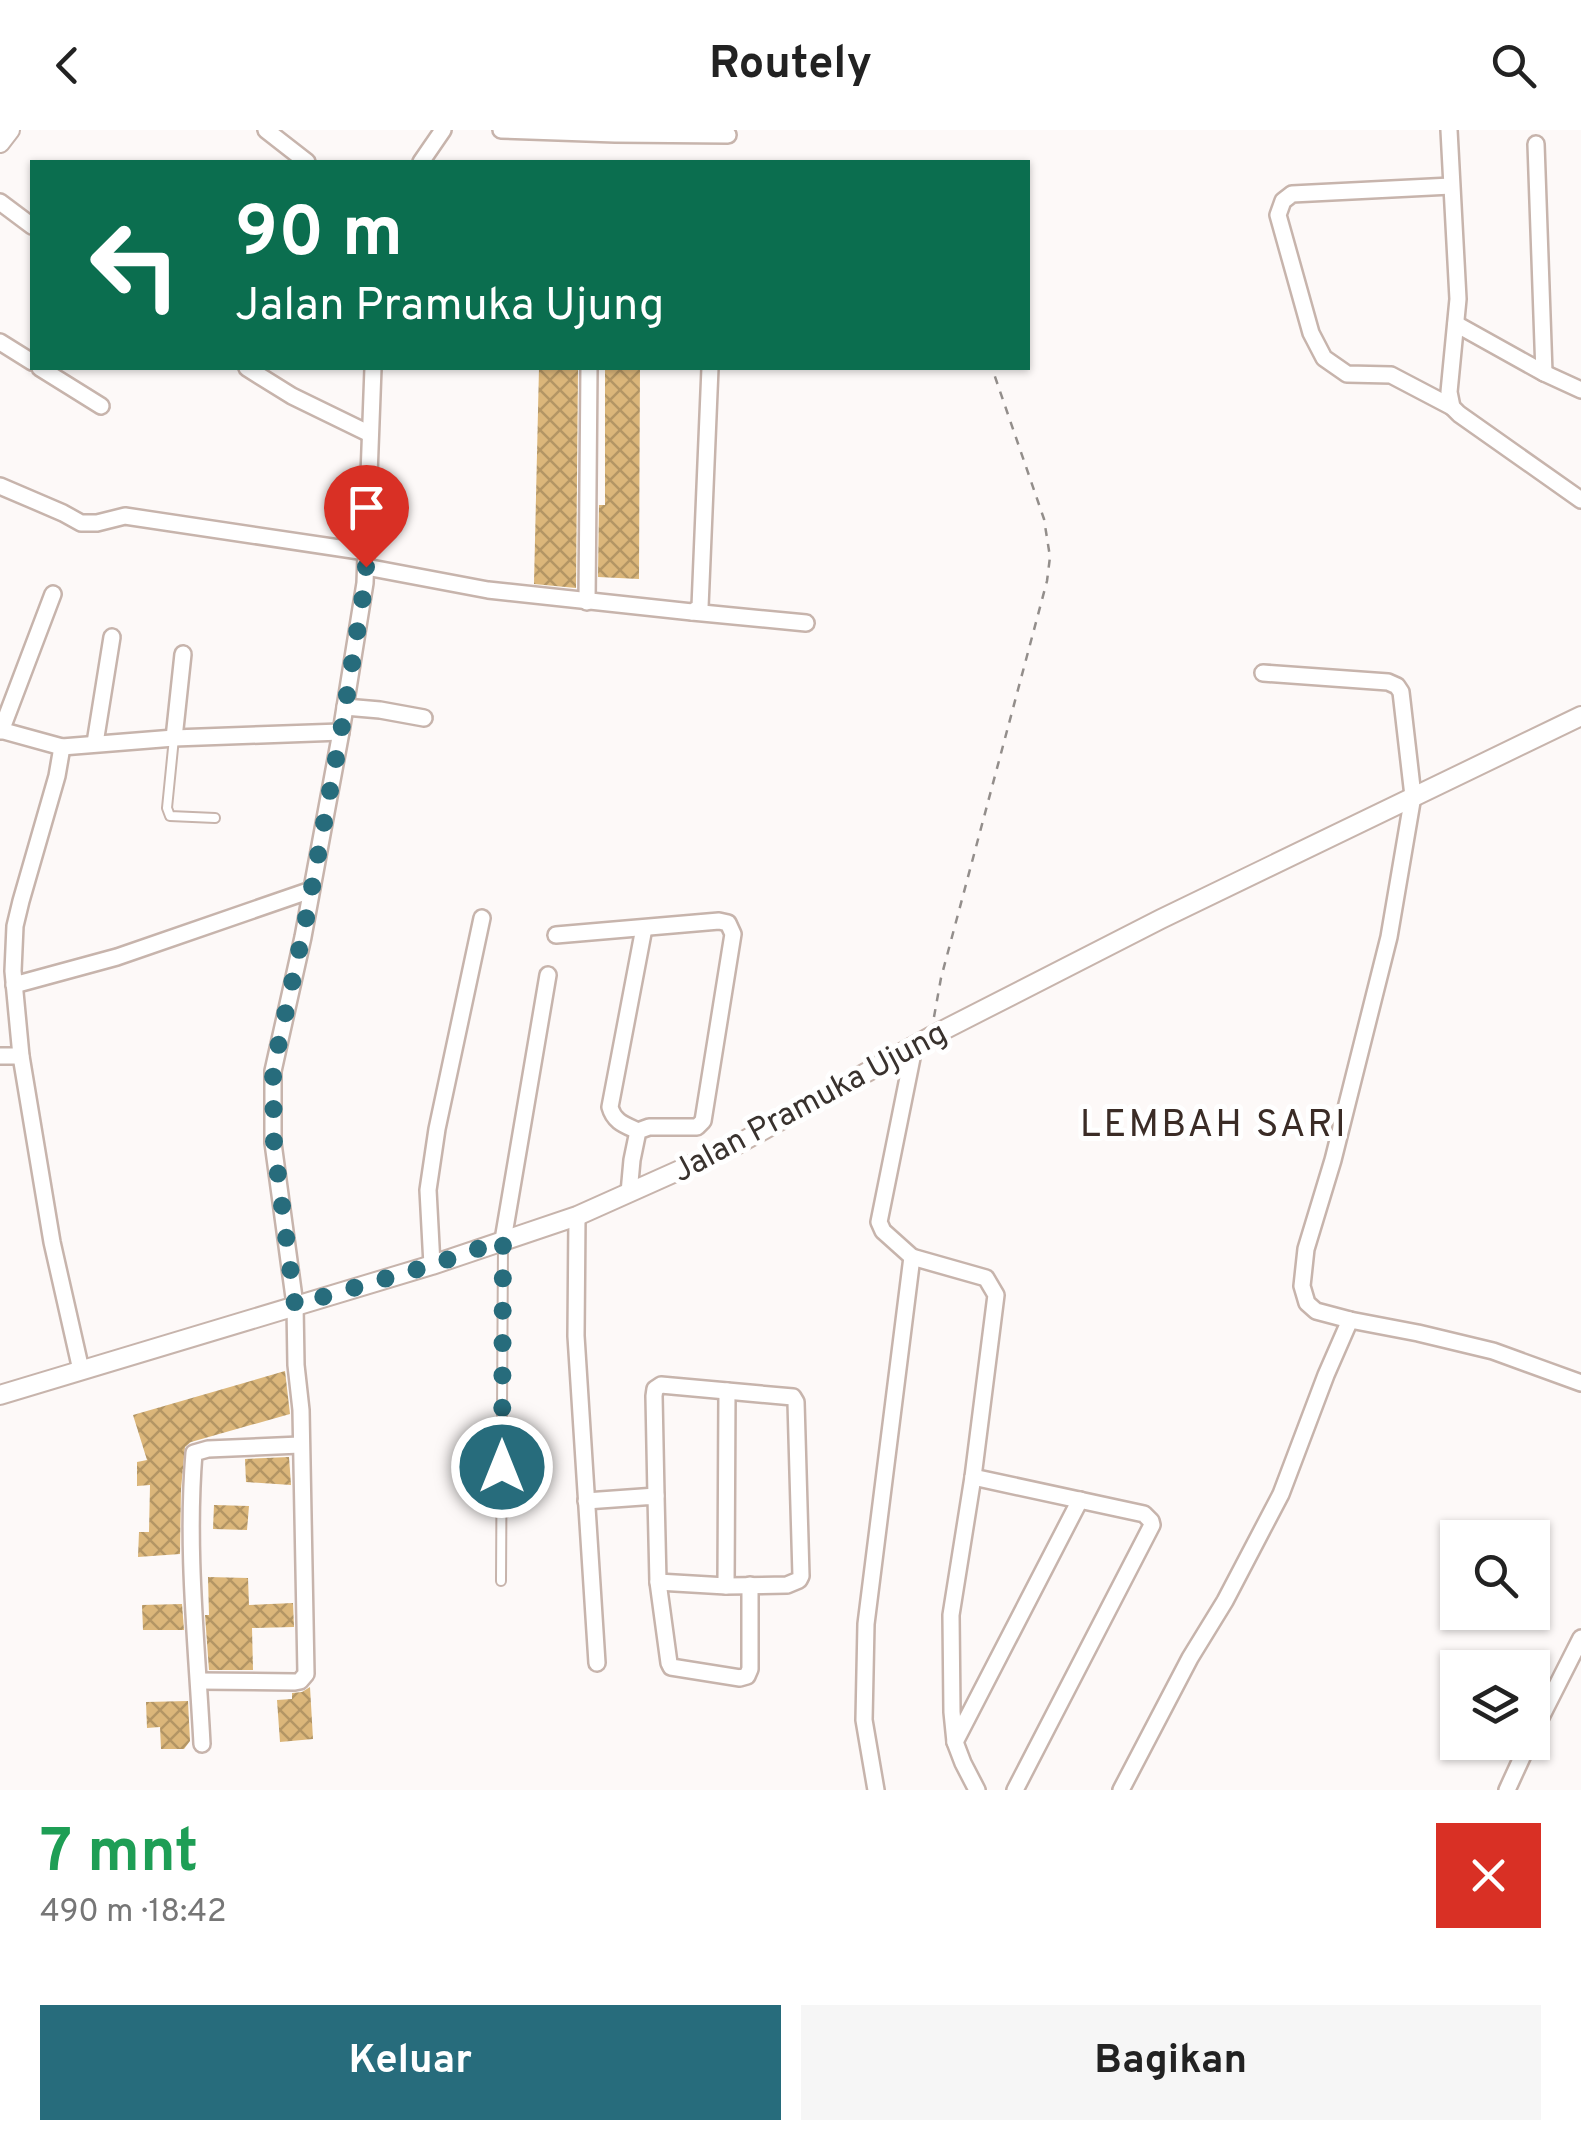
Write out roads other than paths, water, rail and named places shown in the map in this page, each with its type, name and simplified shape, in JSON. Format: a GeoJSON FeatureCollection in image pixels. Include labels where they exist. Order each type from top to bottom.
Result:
{"type":"FeatureCollection","features":[{"type":"Feature","properties":{"kind":"street"},"geometry":{"type":"LineString","coordinates":[[0,143],[10,130]]}},
{"type":"Feature","properties":{"kind":"street"},"geometry":{"type":"LineString","coordinates":[[266,130],[304,160]]}},
{"type":"Feature","properties":{"kind":"street"},"geometry":{"type":"LineString","coordinates":[[421,160],[443,130]]}},
{"type":"Feature","properties":{"kind":"street"},"geometry":{"type":"LineString","coordinates":[[502,130],[728,135]]}},
{"type":"Feature","properties":{"kind":"street"},"geometry":{"type":"LineString","coordinates":[[1449,130],[1458,299],[1449,392],[1452,406]]}},
{"type":"Feature","properties":{"kind":"street"},"geometry":{"type":"LineString","coordinates":[[1536,144],[1544,373]]}},
{"type":"Feature","properties":{"kind":"street"},"geometry":{"type":"LineString","coordinates":[[1450,186],[1292,194],[1283,201],[1278,216],[1311,334],[1324,358],[1347,374],[1402,379],[1452,406],[1581,500]]}},
{"type":"Feature","properties":{"kind":"street"},"geometry":{"type":"LineString","coordinates":[[0,202],[30,224]]}},
{"type":"Feature","properties":{"kind":"street"},"geometry":{"type":"LineString","coordinates":[[1456,324],[1581,390]]}},
{"type":"Feature","properties":{"kind":"street"},"geometry":{"type":"LineString","coordinates":[[0,342],[30,361]]}},
{"type":"Feature","properties":{"kind":"street"},"geometry":{"type":"LineString","coordinates":[[43,370],[101,406]]}},
{"type":"Feature","properties":{"kind":"street"},"geometry":{"type":"LineString","coordinates":[[251,370],[292,396],[370,434]]}},
{"type":"Feature","properties":{"kind":"street"},"geometry":{"type":"LineString","coordinates":[[198,1680],[295,1682],[306,1674],[301,1410],[295,1305],[274,1144],[273,1070],[346,707],[365,583],[373,370]]}},
{"type":"Feature","properties":{"kind":"street"},"geometry":{"type":"LineString","coordinates":[[586,602],[589,370]]}},
{"type":"Feature","properties":{"kind":"street"},"geometry":{"type":"LineString","coordinates":[[692,612],[700,607],[710,370]]}},
{"type":"Feature","properties":{"kind":"street"},"geometry":{"type":"LineString","coordinates":[[0,486],[81,523],[125,516],[366,559],[488,590],[806,623]]}},
{"type":"Feature","properties":{"kind":"street"},"geometry":{"type":"LineString","coordinates":[[52,594],[1,731],[62,747],[341,732]]}},
{"type":"Feature","properties":{"kind":"street"},"geometry":{"type":"LineString","coordinates":[[95,743],[112,637]]}},
{"type":"Feature","properties":{"kind":"street"},"geometry":{"type":"LineString","coordinates":[[174,738],[183,654]]}},
{"type":"Feature","properties":{"kind":"street"},"geometry":{"type":"LineString","coordinates":[[1262,673],[1388,682],[1397,686],[1413,796],[1390,937],[1338,1143],[1306,1248],[1302,1286],[1307,1303],[1316,1310],[1350,1320],[1493,1352],[1581,1383]]}},
{"type":"Feature","properties":{"kind":"street"},"geometry":{"type":"LineString","coordinates":[[346,707],[424,718]]}},
{"type":"Feature","properties":{"kind":"street","name":"Jalan Pramuka Ujung"},"geometry":{"type":"LineString","coordinates":[[0,1395],[432,1265],[577,1216],[738,1144],[922,1042],[1160,919],[1581,716]]}},
{"type":"Feature","properties":{"kind":"street"},"geometry":{"type":"LineString","coordinates":[[62,747],[15,926],[14,985],[21,1056],[52,1242],[81,1370]]}},
{"type":"Feature","properties":{"kind":"street"},"geometry":{"type":"LineString","coordinates":[[14,985],[117,957],[311,890]]}},
{"type":"Feature","properties":{"kind":"street"},"geometry":{"type":"LineString","coordinates":[[432,1265],[428,1190],[482,918]]}},
{"type":"Feature","properties":{"kind":"street"},"geometry":{"type":"LineString","coordinates":[[556,935],[719,922],[728,924],[734,934],[703,1121],[697,1127],[650,1127],[638,1132],[612,1116],[610,1107],[644,928]]}},
{"type":"Feature","properties":{"kind":"street"},"geometry":{"type":"LineString","coordinates":[[503,1240],[548,974]]}},
{"type":"Feature","properties":{"kind":"street"},"geometry":{"type":"LineString","coordinates":[[922,1042],[879,1222],[883,1231],[912,1257],[986,1278],[996,1295],[951,1616],[955,1742],[978,1790]]}},
{"type":"Feature","properties":{"kind":"street"},"geometry":{"type":"LineString","coordinates":[[0,1056],[21,1056]]}},
{"type":"Feature","properties":{"kind":"street"},"geometry":{"type":"LineString","coordinates":[[629,1193],[638,1132]]}},
{"type":"Feature","properties":{"kind":"street"},"geometry":{"type":"LineString","coordinates":[[577,1216],[576,1336],[597,1662]]}},
{"type":"Feature","properties":{"kind":"street"},"geometry":{"type":"LineString","coordinates":[[876,1790],[864,1720],[866,1624],[912,1257]]}},
{"type":"Feature","properties":{"kind":"street"},"geometry":{"type":"LineString","coordinates":[[1121,1790],[1190,1658],[1226,1601],[1280,1494],[1350,1320]]}},
{"type":"Feature","properties":{"kind":"street"},"geometry":{"type":"LineString","coordinates":[[658,1582],[788,1585],[801,1576],[793,1397],[661,1385],[655,1390],[658,1582],[672,1667],[747,1676],[750,1586]]}},
{"type":"Feature","properties":{"kind":"street"},"geometry":{"type":"LineString","coordinates":[[726,1586],[727,1391]]}},
{"type":"Feature","properties":{"kind":"street"},"geometry":{"type":"LineString","coordinates":[[202,1744],[191,1567],[194,1453],[300,1445]]}},
{"type":"Feature","properties":{"kind":"street"},"geometry":{"type":"LineString","coordinates":[[972,1477],[1144,1514],[1152,1525],[1016,1790]]}},
{"type":"Feature","properties":{"kind":"street"},"geometry":{"type":"LineString","coordinates":[[586,1501],[656,1496]]}},
{"type":"Feature","properties":{"kind":"street"},"geometry":{"type":"LineString","coordinates":[[955,1742],[1080,1500]]}},
{"type":"Feature","properties":{"kind":"street"},"geometry":{"type":"LineString","coordinates":[[1550,1707],[1573,1671],[1581,1638]]}},
{"type":"Feature","properties":{"kind":"street"},"geometry":{"type":"LineString","coordinates":[[1507,1790],[1521,1760]]}},
{"type":"Feature","properties":{"kind":"lane"},"geometry":{"type":"LineString","coordinates":[[174,738],[167,808],[170,816],[215,818]]}},
{"type":"Feature","properties":{"kind":"lane"},"geometry":{"type":"LineString","coordinates":[[501,1581],[503,1240]]}},
{"type":"Feature","properties":{"kind":"district","name":"LEMBAH SARI"},"geometry":{"type":"Point","coordinates":[1214,1123]}}]}
